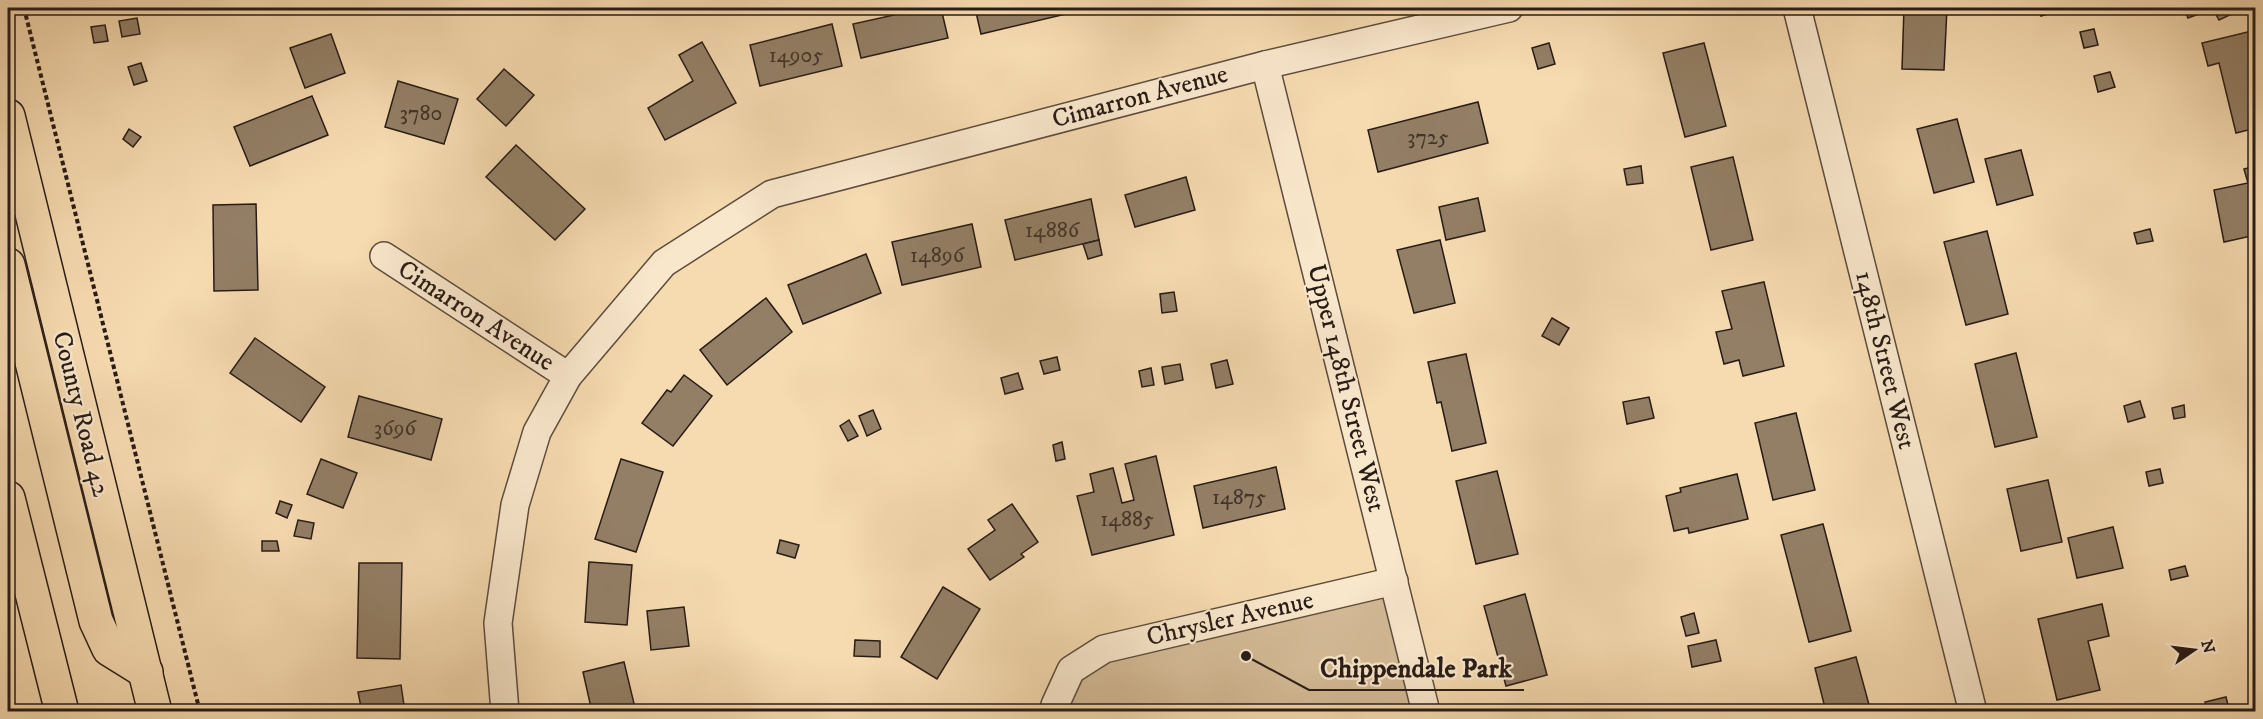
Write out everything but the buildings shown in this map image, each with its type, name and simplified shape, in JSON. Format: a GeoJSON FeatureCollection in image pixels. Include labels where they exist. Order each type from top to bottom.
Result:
{"type":"FeatureCollection","features":[{"type":"Feature","properties":{"kind":"highway","name":"County Road 42"},"geometry":{"type":"LineString","coordinates":[[8,116],[156,711]]}},
{"type":"Feature","properties":{"kind":"highway"},"geometry":{"type":"LineString","coordinates":[[8,265],[96,621],[109,650],[146,672]]}},
{"type":"Feature","properties":{"kind":"highway"},"geometry":{"type":"LineString","coordinates":[[8,498],[62,711]]}},
{"type":"Feature","properties":{"kind":"street","name":"Cimarron Avenue"},"geometry":{"type":"LineString","coordinates":[[505,711],[498,623],[515,505],[537,432],[568,376],[664,263],[772,194],[1265,65],[1509,8]]}},
{"type":"Feature","properties":{"kind":"street","name":"148th Street West"},"geometry":{"type":"LineString","coordinates":[[1797,8],[1973,711]]}},
{"type":"Feature","properties":{"kind":"street","name":"Upper 148th Street West"},"geometry":{"type":"LineString","coordinates":[[1265,65],[1426,711]]}},
{"type":"Feature","properties":{"kind":"street","name":"Cimarron Avenue"},"geometry":{"type":"LineString","coordinates":[[384,256],[568,376]]}},
{"type":"Feature","properties":{"kind":"street","name":"Chrysler Avenue"},"geometry":{"type":"LineString","coordinates":[[1057,711],[1055,705],[1071,670],[1104,649],[1394,581]]}},
{"type":"Feature","properties":{"kind":"path"},"geometry":{"type":"LineString","coordinates":[[24,8],[200,711]]}},
{"type":"Feature","properties":{"kind":"shaded area"},"geometry":{"type":"Polygon","coordinates":[[[1390,575],[1423,711],[1049,712],[1066,670],[1390,575]]]}},
{"type":"Feature","properties":{"kind":"place","name":"Chippendale Park"},"geometry":{"type":"Point","coordinates":[1246,656]}}]}
